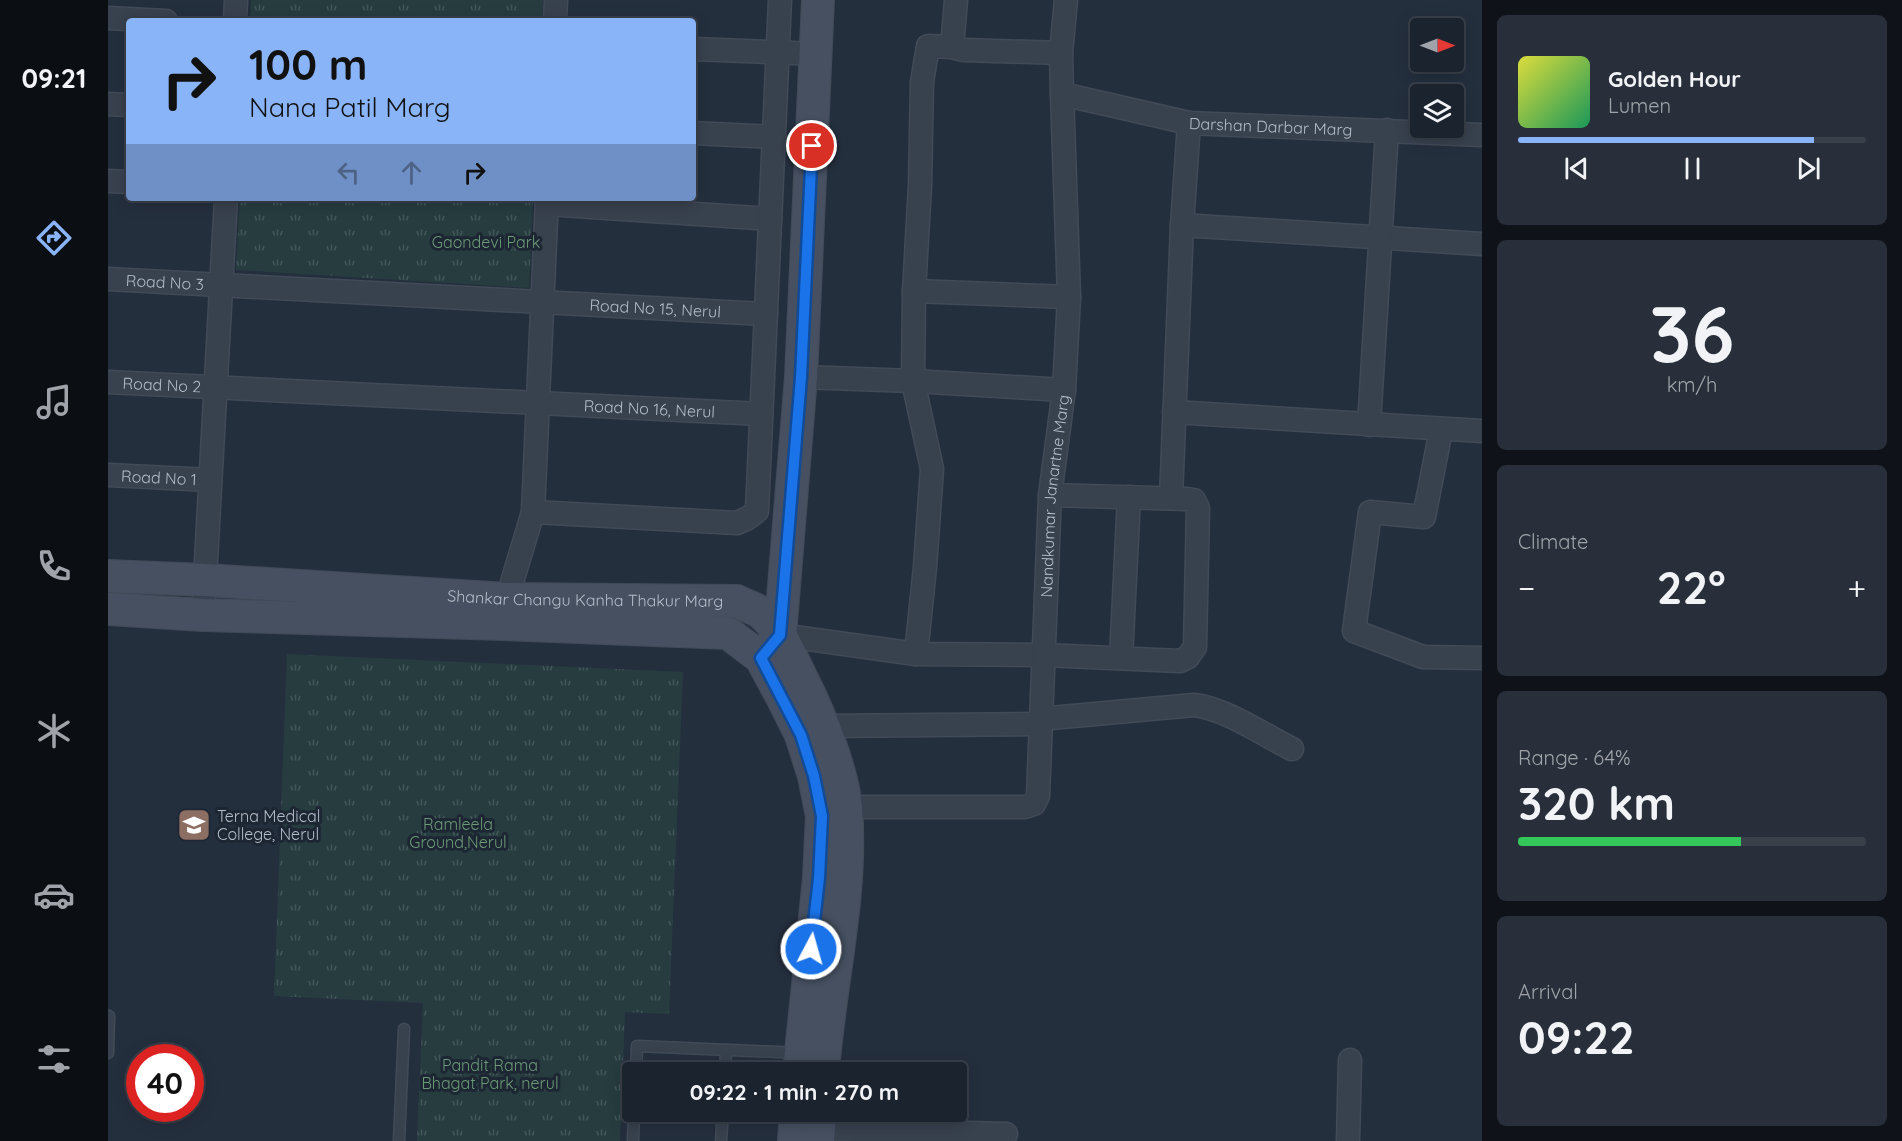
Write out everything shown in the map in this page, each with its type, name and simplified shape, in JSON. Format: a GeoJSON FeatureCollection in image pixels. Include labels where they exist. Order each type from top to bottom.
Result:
{"type":"FeatureCollection","features":[{"type":"Feature","properties":{"kind":"street"},"geometry":{"type":"LineString","coordinates":[[235,18],[236,0]]}},
{"type":"Feature","properties":{"kind":"street"},"geometry":{"type":"LineString","coordinates":[[555,18],[556,0]]}},
{"type":"Feature","properties":{"kind":"street"},"geometry":{"type":"LineString","coordinates":[[533,512],[737,523],[757,511],[780,0]]}},
{"type":"Feature","properties":{"kind":"street"},"geometry":{"type":"LineString","coordinates":[[818,0],[801,377],[770,646],[916,654],[1043,655],[1180,661],[1188,657],[1194,647],[1198,508],[1194,500],[1050,495]]}},
{"type":"Feature","properties":{"kind":"street"},"geometry":{"type":"LineString","coordinates":[[952,47],[956,0]]}},
{"type":"Feature","properties":{"kind":"street","name":"Nandkumar Janartne Marg"},"geometry":{"type":"LineString","coordinates":[[846,807],[1025,807],[1034,804],[1038,796],[1050,495],[1064,390],[1068,297],[1061,53],[1066,0]]}},
{"type":"Feature","properties":{"kind":"street"},"geometry":{"type":"LineString","coordinates":[[108,18],[126,19]]}},
{"type":"Feature","properties":{"kind":"street"},"geometry":{"type":"LineString","coordinates":[[916,654],[932,469],[914,381],[914,291],[920,186],[922,82],[928,46],[964,50],[1061,53]]}},
{"type":"Feature","properties":{"kind":"street"},"geometry":{"type":"LineString","coordinates":[[696,49],[817,54]]}},
{"type":"Feature","properties":{"kind":"street","name":"Darshan Darbar Marg"},"geometry":{"type":"LineString","coordinates":[[1062,94],[1189,123],[1482,135]]}},
{"type":"Feature","properties":{"kind":"street"},"geometry":{"type":"LineString","coordinates":[[108,104],[126,105]]}},
{"type":"Feature","properties":{"kind":"street"},"geometry":{"type":"LineString","coordinates":[[1171,498],[1182,225],[1189,123]]}},
{"type":"Feature","properties":{"kind":"street"},"geometry":{"type":"LineString","coordinates":[[1369,425],[1387,130]]}},
{"type":"Feature","properties":{"kind":"street"},"geometry":{"type":"LineString","coordinates":[[696,133],[774,137]]}},
{"type":"Feature","properties":{"kind":"street"},"geometry":{"type":"LineString","coordinates":[[108,181],[126,182]]}},
{"type":"Feature","properties":{"kind":"street"},"geometry":{"type":"LineString","coordinates":[[203,615],[226,201]]}},
{"type":"Feature","properties":{"kind":"street"},"geometry":{"type":"LineString","coordinates":[[505,611],[533,512],[547,201],[770,219]]}},
{"type":"Feature","properties":{"kind":"street"},"geometry":{"type":"LineString","coordinates":[[1182,225],[1482,244]]}},
{"type":"Feature","properties":{"kind":"street","name":"Road No 3"},"geometry":{"type":"LineString","coordinates":[[108,279],[542,302]]}},
{"type":"Feature","properties":{"kind":"street"},"geometry":{"type":"LineString","coordinates":[[914,291],[1068,297]]}},
{"type":"Feature","properties":{"kind":"street","name":"Road No 15, Nerul"},"geometry":{"type":"LineString","coordinates":[[542,302],[766,314]]}},
{"type":"Feature","properties":{"kind":"street"},"geometry":{"type":"LineString","coordinates":[[801,377],[1064,390]]}},
{"type":"Feature","properties":{"kind":"street","name":"Road No 2"},"geometry":{"type":"LineString","coordinates":[[108,382],[538,402]]}},
{"type":"Feature","properties":{"kind":"street","name":"Road No 16, Nerul"},"geometry":{"type":"LineString","coordinates":[[538,402],[761,414]]}},
{"type":"Feature","properties":{"kind":"street"},"geometry":{"type":"LineString","coordinates":[[1174,412],[1482,431]]}},
{"type":"Feature","properties":{"kind":"street"},"geometry":{"type":"LineString","coordinates":[[1441,430],[1424,517],[1370,512],[1354,631],[1423,657],[1482,658]]}},
{"type":"Feature","properties":{"kind":"street","name":"Road No 1"},"geometry":{"type":"LineString","coordinates":[[108,475],[210,480]]}},
{"type":"Feature","properties":{"kind":"street"},"geometry":{"type":"LineString","coordinates":[[1121,658],[1129,497]]}},
{"type":"Feature","properties":{"kind":"street","name":"Shankar Changu Kanha Thakur Marg"},"geometry":{"type":"LineString","coordinates":[[108,576],[205,580],[728,633],[770,646],[808,690],[836,765],[846,807],[833,875],[812,1062]]}},
{"type":"Feature","properties":{"kind":"street","name":"Shankar Changu Kanha Thakur Marg"},"geometry":{"type":"LineString","coordinates":[[108,609],[203,615],[505,611]]}},
{"type":"Feature","properties":{"kind":"street","name":"Shankar Changu Kanha Thakur Marg"},"geometry":{"type":"LineString","coordinates":[[770,646],[814,776],[833,875]]}},
{"type":"Feature","properties":{"kind":"street"},"geometry":{"type":"LineString","coordinates":[[823,726],[1041,722],[1194,705],[1203,706],[1231,717],[1292,749]]}},
{"type":"Feature","properties":{"kind":"street"},"geometry":{"type":"LineString","coordinates":[[1348,1141],[1350,1060]]}},
{"type":"Feature","properties":{"kind":"street"},"geometry":{"type":"LineString","coordinates":[[810,1127],[1005,1134]]}},
{"type":"Feature","properties":{"kind":"lane"},"geometry":{"type":"LineString","coordinates":[[108,1053],[109,1016]]}},
{"type":"Feature","properties":{"kind":"lane"},"geometry":{"type":"LineString","coordinates":[[399,1141],[404,1029]]}},
{"type":"Feature","properties":{"kind":"lane"},"geometry":{"type":"LineString","coordinates":[[636,1062],[637,1046],[726,1050],[805,1062]]}},
{"type":"Feature","properties":{"kind":"lane"},"geometry":{"type":"LineString","coordinates":[[725,1062],[726,1050]]}},
{"type":"Feature","properties":{"kind":"lane"},"geometry":{"type":"LineString","coordinates":[[633,1141],[634,1122]]}},
{"type":"Feature","properties":{"kind":"lane"},"geometry":{"type":"LineString","coordinates":[[721,1141],[722,1122]]}},
{"type":"Feature","properties":{"kind":"green space"},"geometry":{"type":"Polygon","coordinates":[[[251,0],[543,0],[542,18],[250,18],[251,0]]]}},
{"type":"Feature","properties":{"kind":"green space","name":"Gaondevi Park"},"geometry":{"type":"Polygon","coordinates":[[[240,201],[533,201],[529,288],[236,270],[240,201]]]}},
{"type":"Feature","properties":{"kind":"green space","name":"Ramleela Ground,Nerul"},"geometry":{"type":"Polygon","coordinates":[[[287,654],[683,672],[669,1014],[625,1012],[620,1141],[417,1141],[423,1003],[274,996],[287,654]]]}},
{"type":"Feature","properties":{"kind":"place","name":"Terna Medical College, Nerul"},"geometry":{"type":"Point","coordinates":[194,825]}},
{"type":"Feature","properties":{"kind":"route"},"geometry":{"type":"LineString","coordinates":[[811,949],[819,878],[822,816],[814,776],[801,735],[761,658],[780,635],[801,377],[812,146]]}},
{"type":"Feature","properties":{"kind":"park label","name":"Pandit Rama Bhagat Park, nerul"},"geometry":{"type":"Point","coordinates":[490,1074]}}]}
